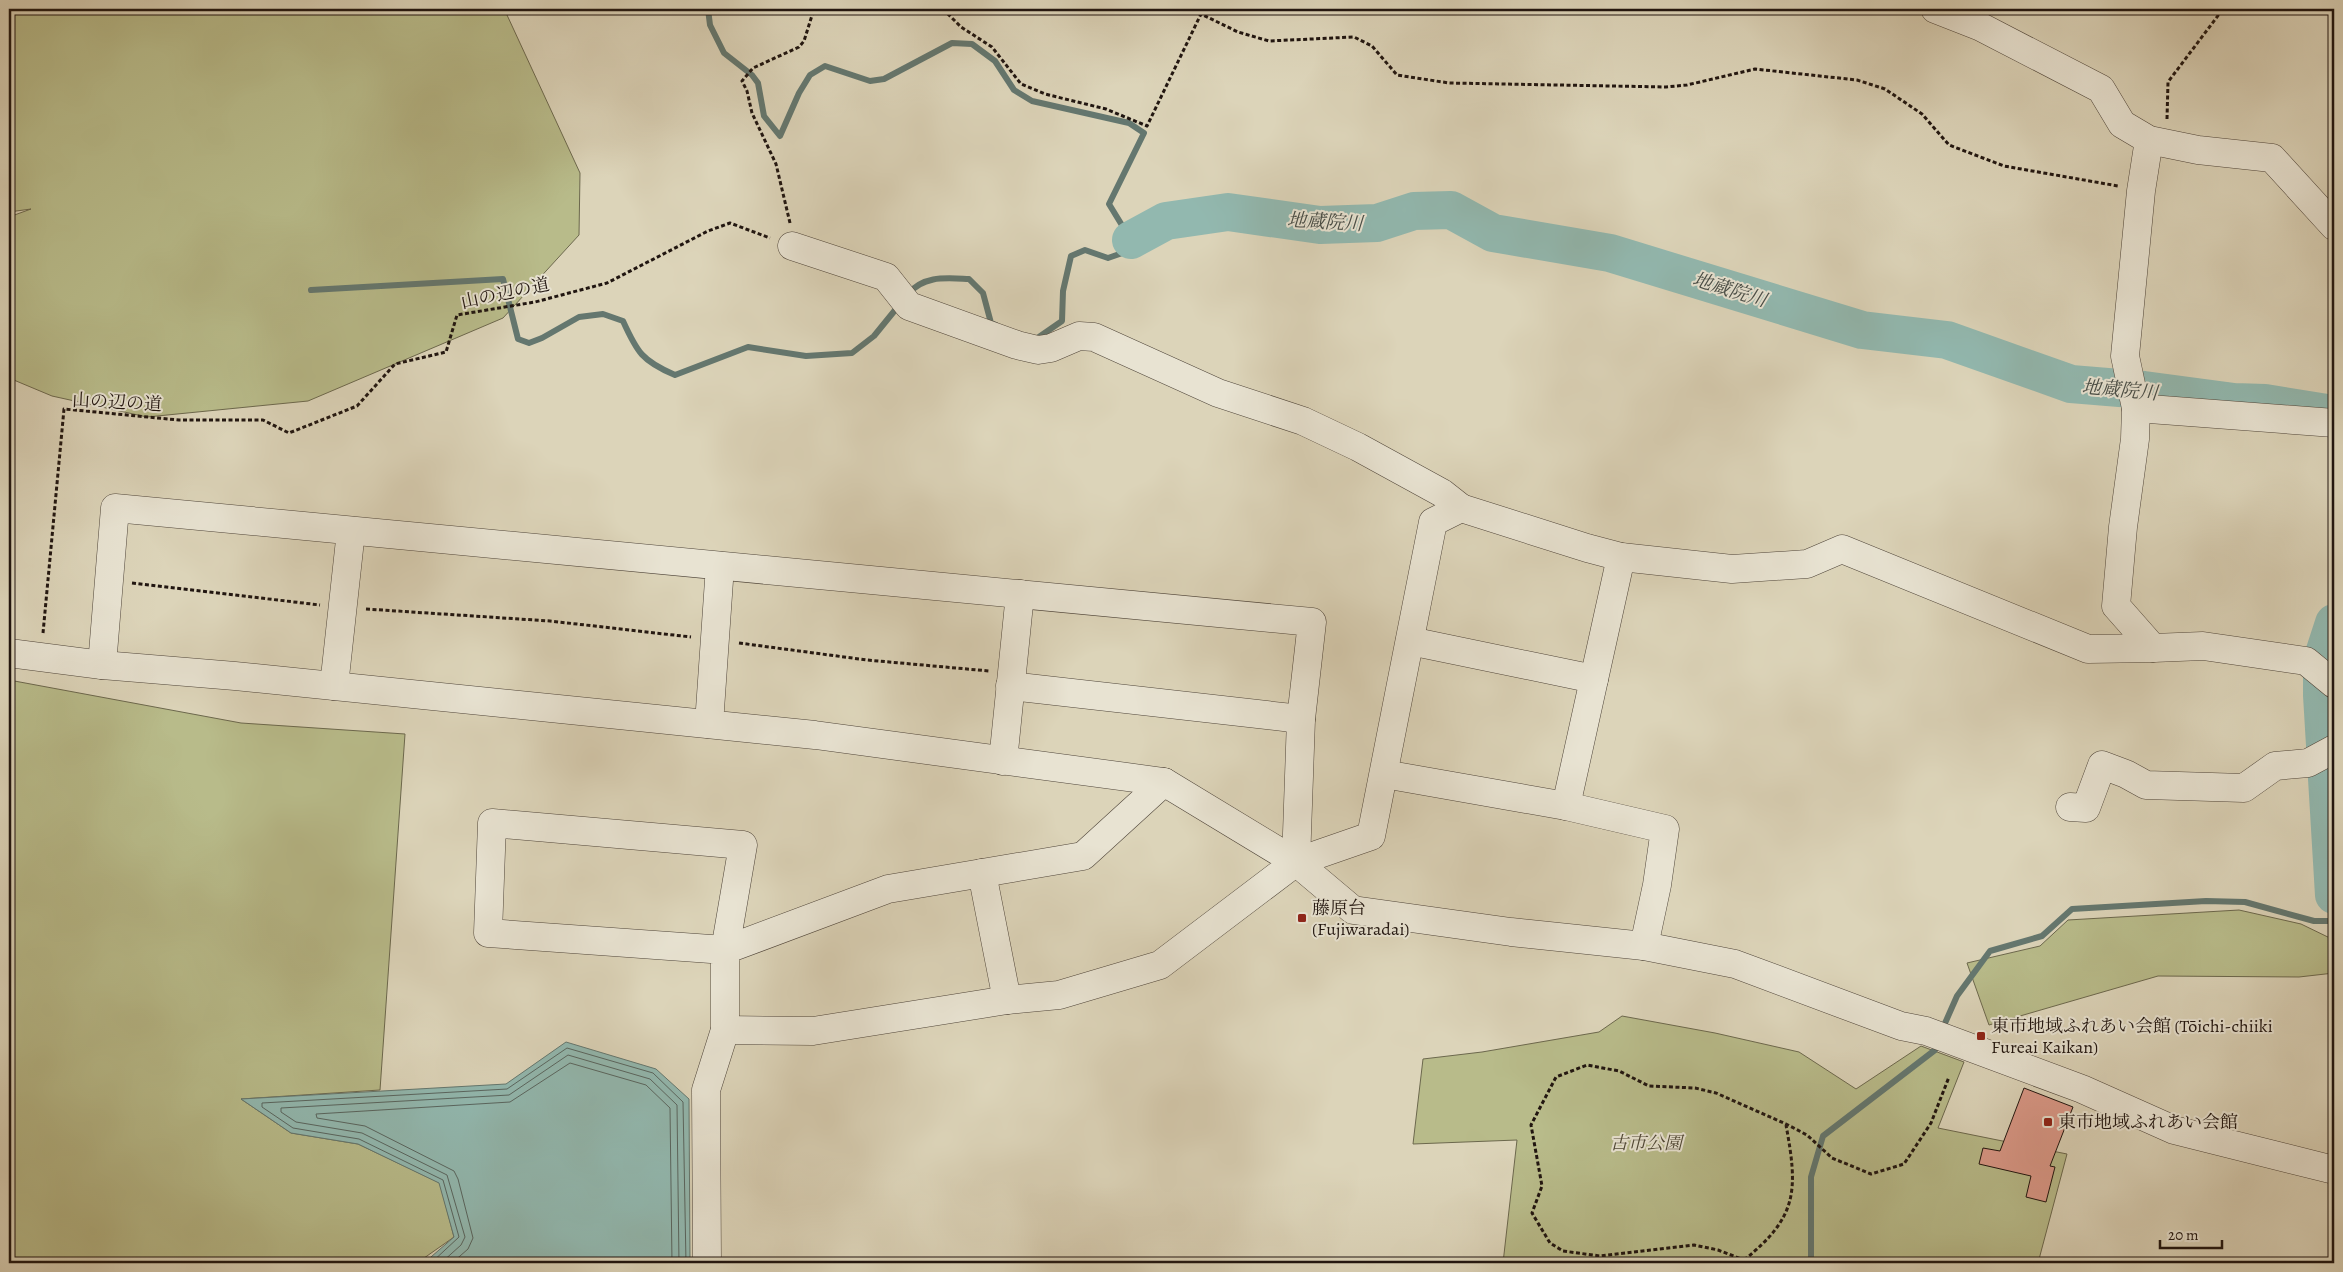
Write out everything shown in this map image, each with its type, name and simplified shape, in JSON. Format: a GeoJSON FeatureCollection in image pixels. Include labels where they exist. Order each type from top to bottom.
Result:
{"type":"FeatureCollection","features":[{"type":"Feature","properties":{"kind":"street"},"geometry":{"type":"LineString","coordinates":[[1935,9],[1981,27],[2101,89],[2122,124],[2157,141],[2198,150],[2272,158],[2334,226]]}},
{"type":"Feature","properties":{"kind":"street"},"geometry":{"type":"LineString","coordinates":[[2153,648],[2116,606],[2123,527],[2135,439],[2133,397],[2125,356],[2141,191],[2157,141]]}},
{"type":"Feature","properties":{"kind":"street"},"geometry":{"type":"LineString","coordinates":[[792,246],[886,277],[909,306],[1017,345],[1038,350],[1051,348],[1079,336],[1094,337],[1218,393],[1303,421],[1358,447],[1442,493],[1461,508],[1586,548],[1621,557],[1732,569],[1807,564],[1842,549],[2088,649],[2203,646],[2306,661],[2333,683]]}},
{"type":"Feature","properties":{"kind":"street"},"geometry":{"type":"LineString","coordinates":[[2133,397],[2334,423]]}},
{"type":"Feature","properties":{"kind":"street"},"geometry":{"type":"LineString","coordinates":[[102,665],[115,508],[1312,622],[1301,719],[1296,862]]}},
{"type":"Feature","properties":{"kind":"street"},"geometry":{"type":"LineString","coordinates":[[725,1030],[813,1031],[1007,1000],[1059,995],[1160,965],[1296,862],[1371,836],[1433,522],[1461,508]]}},
{"type":"Feature","properties":{"kind":"street"},"geometry":{"type":"LineString","coordinates":[[334,686],[351,531]]}},
{"type":"Feature","properties":{"kind":"street"},"geometry":{"type":"LineString","coordinates":[[1566,806],[1621,557]]}},
{"type":"Feature","properties":{"kind":"street"},"geometry":{"type":"LineString","coordinates":[[709,724],[720,566]]}},
{"type":"Feature","properties":{"kind":"street"},"geometry":{"type":"LineString","coordinates":[[1003,760],[1020,594]]}},
{"type":"Feature","properties":{"kind":"street"},"geometry":{"type":"LineString","coordinates":[[1410,641],[1594,679]]}},
{"type":"Feature","properties":{"kind":"street"},"geometry":{"type":"LineString","coordinates":[[9,653],[102,665],[334,686],[709,724],[1164,782],[1296,862],[1353,910],[1511,932],[1644,946],[1735,964],[1901,1026],[1926,1031],[2082,1089],[2174,1130],[2334,1170]]}},
{"type":"Feature","properties":{"kind":"street"},"geometry":{"type":"LineString","coordinates":[[1011,680],[1301,719]]}},
{"type":"Feature","properties":{"kind":"street"},"geometry":{"type":"LineString","coordinates":[[2070,807],[2086,808],[2102,765],[2126,774],[2146,785],[2244,788],[2275,766],[2308,763],[2334,749]]}},
{"type":"Feature","properties":{"kind":"street"},"geometry":{"type":"LineString","coordinates":[[1384,774],[1566,806],[1664,829],[1657,885],[1644,946]]}},
{"type":"Feature","properties":{"kind":"street"},"geometry":{"type":"LineString","coordinates":[[707,1263],[706,1090],[725,1030],[725,950],[743,845],[492,823],[488,933],[725,950],[888,889],[1082,856],[1164,782]]}},
{"type":"Feature","properties":{"kind":"street"},"geometry":{"type":"LineString","coordinates":[[982,873],[1007,1000]]}},
{"type":"Feature","properties":{"kind":"path"},"geometry":{"type":"LineString","coordinates":[[792,246],[790,224],[776,164],[752,113],[747,91],[742,81],[753,68],[799,47],[804,41],[814,9]]}},
{"type":"Feature","properties":{"kind":"path"},"geometry":{"type":"LineString","coordinates":[[943,9],[961,28],[992,47],[1021,84],[1045,94],[1106,108],[1148,126],[1201,14],[1238,32],[1269,41],[1354,37],[1372,46],[1397,75],[1449,83],[1666,87],[1687,85],[1755,69],[1856,80],[1884,89],[1922,114],[1949,145],[2004,166],[2141,191]]}},
{"type":"Feature","properties":{"kind":"path"},"geometry":{"type":"LineString","coordinates":[[2157,141],[2168,82],[2223,9]]}},
{"type":"Feature","properties":{"kind":"path","name":"山の辺の道"},"geometry":{"type":"LineString","coordinates":[[40,657],[64,409],[179,420],[263,420],[289,433],[357,406],[395,364],[446,352],[457,315],[535,302],[608,283],[708,232],[730,223],[792,246]]}},
{"type":"Feature","properties":{"kind":"path"},"geometry":{"type":"LineString","coordinates":[[109,581],[343,608],[550,621],[715,640],[1011,680]]}},
{"type":"Feature","properties":{"kind":"path"},"geometry":{"type":"LineString","coordinates":[[1765,1263],[1744,1260],[1718,1250],[1694,1245],[1600,1256],[1563,1250],[1550,1243],[1532,1213],[1542,1186],[1531,1125],[1556,1077],[1587,1065],[1619,1070],[1650,1086],[1695,1088],[1716,1093],[1786,1124],[1826,1150],[1832,1158],[1871,1174],[1904,1164],[1931,1123],[1949,1077]]}},
{"type":"Feature","properties":{"kind":"path"},"geometry":{"type":"LineString","coordinates":[[1744,1260],[1765,1243],[1783,1221],[1792,1192],[1792,1156],[1786,1124]]}},
{"type":"Feature","properties":{"kind":"green space"},"geometry":{"type":"Polygon","coordinates":[[[9,9],[501,9],[507,15],[580,173],[579,235],[503,318],[308,401],[147,417],[52,396],[9,378],[9,217],[31,209],[9,212],[9,9]]]}},
{"type":"Feature","properties":{"kind":"green space"},"geometry":{"type":"Polygon","coordinates":[[[9,680],[241,723],[405,734],[380,1090],[241,1099],[291,1133],[358,1144],[440,1183],[454,1237],[417,1263],[9,1263],[9,680]]]}},
{"type":"Feature","properties":{"kind":"green space"},"geometry":{"type":"Polygon","coordinates":[[[2239,910],[2301,924],[2334,940],[2334,973],[2299,977],[2158,976],[1989,1025],[1967,963],[2040,946],[2068,920],[2239,910]]]}},
{"type":"Feature","properties":{"kind":"green space","name":"古市公園"},"geometry":{"type":"Polygon","coordinates":[[[1622,1016],[1715,1033],[1799,1052],[1856,1089],[1921,1046],[1964,1062],[1938,1128],[2067,1154],[2038,1263],[1503,1263],[1517,1140],[1413,1144],[1423,1059],[1482,1052],[1599,1032],[1622,1016]]]}},
{"type":"Feature","properties":{"kind":"water"},"geometry":{"type":"Polygon","coordinates":[[[566,1042],[656,1069],[689,1099],[690,1263],[424,1263],[454,1237],[439,1183],[358,1144],[291,1133],[241,1099],[506,1084],[566,1042]]]}},
{"type":"Feature","properties":{"kind":"building"},"geometry":{"type":"Polygon","coordinates":[[[2024,1088],[2073,1107],[2050,1166],[2055,1167],[2046,1202],[2026,1197],[2031,1176],[1979,1164],[1983,1148],[2000,1151],[2024,1088]]]}},
{"type":"Feature","properties":{"kind":"waterway"},"geometry":{"type":"LineString","coordinates":[[708,9],[710,25],[724,53],[752,75],[758,83],[764,116],[780,136],[799,93],[810,75],[825,66],[870,81],[884,79],[952,43],[972,44],[995,61],[1014,90],[1032,101],[1129,123],[1144,133],[1109,204],[1131,240],[1128,251],[1108,258],[1085,250],[1071,256],[1063,291],[1062,321],[1036,339]]}},
{"type":"Feature","properties":{"kind":"waterway","name":"地蔵院川"},"geometry":{"type":"LineString","coordinates":[[1131,240],[1166,221],[1228,212],[1320,225],[1377,223],[1414,211],[1451,210],[1493,233],[1610,253],[1862,330],[1947,340],[2071,384],[2144,390],[2234,402],[2265,403],[2333,414]]}},
{"type":"Feature","properties":{"kind":"waterway"},"geometry":{"type":"LineString","coordinates":[[311,290],[503,279],[518,339],[529,343],[542,338],[579,317],[603,314],[623,321],[632,341],[642,354],[655,365],[675,375],[748,347],[806,356],[852,353],[874,336],[900,304]]}},
{"type":"Feature","properties":{"kind":"waterway"},"geometry":{"type":"LineString","coordinates":[[908,294],[921,284],[936,279],[969,279],[983,293],[991,323],[996,325]]}},
{"type":"Feature","properties":{"kind":"waterway","name":"地蔵院川"},"geometry":{"type":"LineString","coordinates":[[2334,623],[2322,660],[2322,695],[2334,895]]}},
{"type":"Feature","properties":{"kind":"waterway"},"geometry":{"type":"LineString","coordinates":[[1942,1030],[1957,996],[1990,951],[2042,936],[2072,909],[2206,901],[2245,902],[2314,921],[2334,921]]}},
{"type":"Feature","properties":{"kind":"waterway"},"geometry":{"type":"LineString","coordinates":[[1811,1263],[1811,1177],[1823,1136],[1935,1050],[1938,1042]]}},
{"type":"Feature","properties":{"kind":"place","name":"藤原台 (Fujiwaradai)"},"geometry":{"type":"Point","coordinates":[1302,918]}},
{"type":"Feature","properties":{"kind":"place","name":"東市地域ふれあい会館 (Tōichi-chiiki Fureai Kaikan)"},"geometry":{"type":"Point","coordinates":[1981,1036]}},
{"type":"Feature","properties":{"kind":"place","name":"東市地域ふれあい会館"},"geometry":{"type":"Point","coordinates":[2048,1122]}}]}
